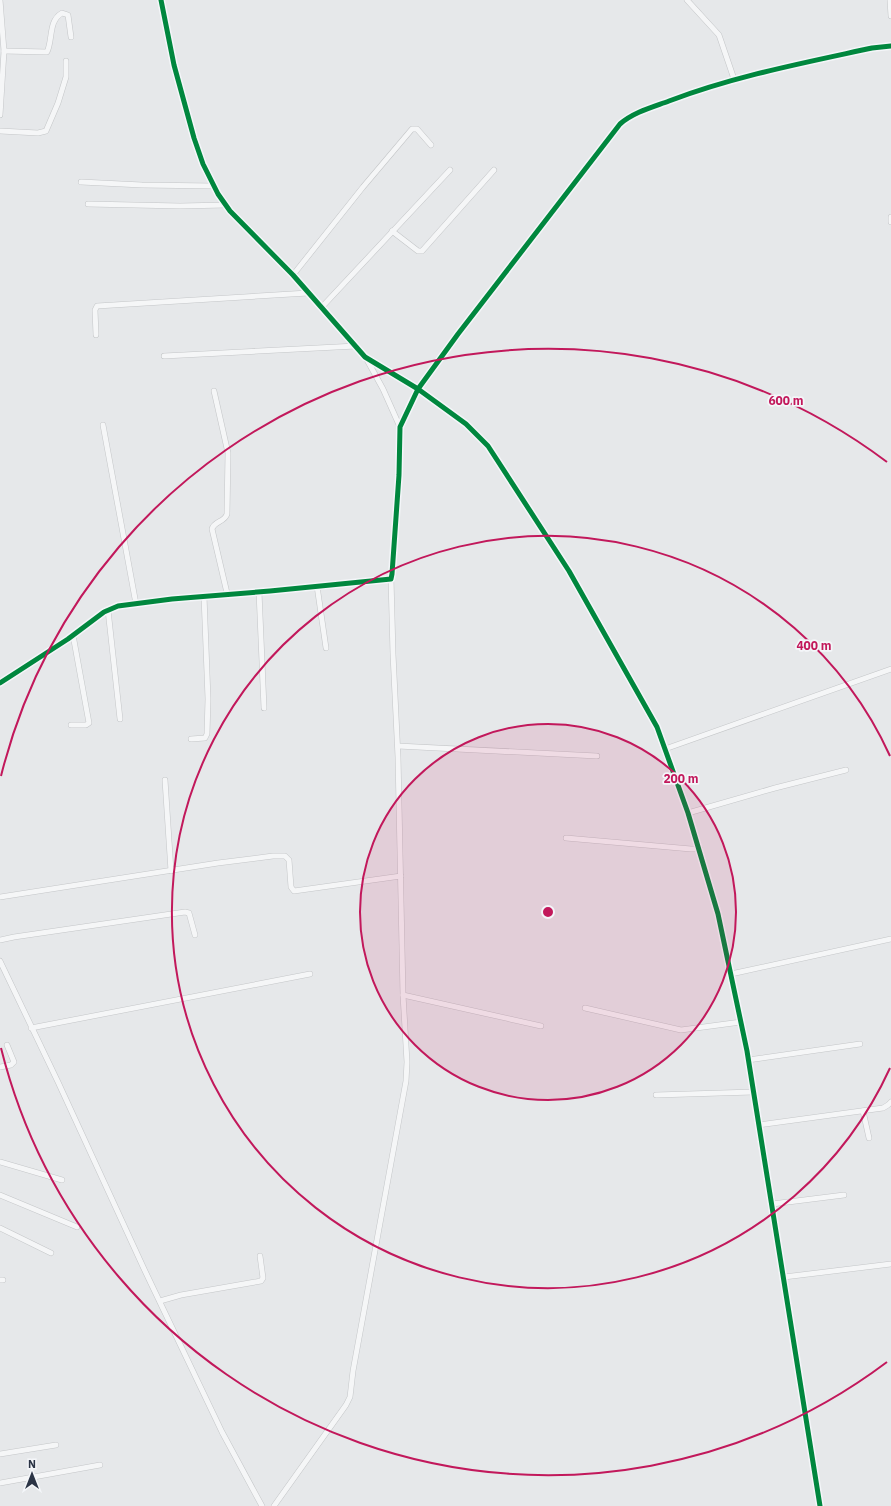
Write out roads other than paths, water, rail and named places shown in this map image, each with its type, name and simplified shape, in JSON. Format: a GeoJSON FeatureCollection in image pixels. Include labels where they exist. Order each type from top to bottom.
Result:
{"type":"FeatureCollection","features":[{"type":"Feature","properties":{"kind":"street"},"geometry":{"type":"LineString","coordinates":[[0,0],[4,51],[0,115]]}},
{"type":"Feature","properties":{"kind":"street"},"geometry":{"type":"LineString","coordinates":[[161,0],[174,66],[194,138],[213,186],[226,205],[293,275],[365,357],[383,389],[400,427]]}},
{"type":"Feature","properties":{"kind":"street"},"geometry":{"type":"LineString","coordinates":[[687,0],[720,35],[734,79]]}},
{"type":"Feature","properties":{"kind":"street"},"geometry":{"type":"LineString","coordinates":[[890,0],[891,16]]}},
{"type":"Feature","properties":{"kind":"street"},"geometry":{"type":"LineString","coordinates":[[4,51],[47,52],[54,23],[58,15],[62,13],[68,15],[71,37]]}},
{"type":"Feature","properties":{"kind":"street"},"geometry":{"type":"LineString","coordinates":[[274,1506],[346,1405],[350,1397],[353,1371],[406,1081],[398,746],[391,579],[399,475],[400,427],[418,389],[460,330],[620,124],[636,114],[734,79],[872,48],[891,46]]}},
{"type":"Feature","properties":{"kind":"street"},"geometry":{"type":"LineString","coordinates":[[0,131],[38,133],[46,131],[58,103],[66,77],[66,61]]}},
{"type":"Feature","properties":{"kind":"street"},"geometry":{"type":"LineString","coordinates":[[293,275],[363,187],[412,129],[417,129],[431,145]]}},
{"type":"Feature","properties":{"kind":"street"},"geometry":{"type":"LineString","coordinates":[[321,308],[450,170]]}},
{"type":"Feature","properties":{"kind":"street"},"geometry":{"type":"LineString","coordinates":[[392,231],[418,251],[422,251],[494,170]]}},
{"type":"Feature","properties":{"kind":"street"},"geometry":{"type":"LineString","coordinates":[[80,182],[213,186]]}},
{"type":"Feature","properties":{"kind":"street"},"geometry":{"type":"LineString","coordinates":[[88,204],[180,206],[226,205]]}},
{"type":"Feature","properties":{"kind":"street"},"geometry":{"type":"LineString","coordinates":[[891,217],[891,222]]}},
{"type":"Feature","properties":{"kind":"street"},"geometry":{"type":"LineString","coordinates":[[96,335],[97,306],[308,293]]}},
{"type":"Feature","properties":{"kind":"street"},"geometry":{"type":"LineString","coordinates":[[164,356],[356,346]]}},
{"type":"Feature","properties":{"kind":"street"},"geometry":{"type":"LineString","coordinates":[[365,357],[418,389],[466,424],[488,446],[569,571],[636,689],[656,727],[665,749],[700,849],[718,914],[741,1022],[784,1277],[820,1506]]}},
{"type":"Feature","properties":{"kind":"street"},"geometry":{"type":"LineString","coordinates":[[214,391],[228,453],[227,514],[225,518],[214,525],[212,529],[227,593]]}},
{"type":"Feature","properties":{"kind":"street"},"geometry":{"type":"LineString","coordinates":[[103,425],[136,604]]}},
{"type":"Feature","properties":{"kind":"street"},"geometry":{"type":"LineString","coordinates":[[0,683],[108,610],[118,606],[227,593],[259,592],[391,579]]}},
{"type":"Feature","properties":{"kind":"street"},"geometry":{"type":"LineString","coordinates":[[316,586],[326,648]]}},
{"type":"Feature","properties":{"kind":"street"},"geometry":{"type":"LineString","coordinates":[[259,592],[264,708]]}},
{"type":"Feature","properties":{"kind":"street"},"geometry":{"type":"LineString","coordinates":[[192,739],[202,740],[207,734],[208,699],[204,596]]}},
{"type":"Feature","properties":{"kind":"street"},"geometry":{"type":"LineString","coordinates":[[108,610],[120,719]]}},
{"type":"Feature","properties":{"kind":"street"},"geometry":{"type":"LineString","coordinates":[[71,725],[86,725],[89,723],[73,635]]}},
{"type":"Feature","properties":{"kind":"street"},"geometry":{"type":"LineString","coordinates":[[665,749],[891,670]]}},
{"type":"Feature","properties":{"kind":"street"},"geometry":{"type":"LineString","coordinates":[[398,746],[597,756]]}},
{"type":"Feature","properties":{"kind":"street"},"geometry":{"type":"LineString","coordinates":[[688,812],[846,770]]}},
{"type":"Feature","properties":{"kind":"street"},"geometry":{"type":"LineString","coordinates":[[165,780],[170,871]]}},
{"type":"Feature","properties":{"kind":"street"},"geometry":{"type":"LineString","coordinates":[[566,838],[700,849]]}},
{"type":"Feature","properties":{"kind":"street"},"geometry":{"type":"LineString","coordinates":[[0,897],[233,861],[285,856],[289,860],[291,887],[294,891],[401,876]]}},
{"type":"Feature","properties":{"kind":"street"},"geometry":{"type":"LineString","coordinates":[[0,940],[185,912],[189,913],[195,935]]}},
{"type":"Feature","properties":{"kind":"street"},"geometry":{"type":"LineString","coordinates":[[731,974],[891,939]]}},
{"type":"Feature","properties":{"kind":"street"},"geometry":{"type":"LineString","coordinates":[[0,961],[222,1432],[262,1506]]}},
{"type":"Feature","properties":{"kind":"street"},"geometry":{"type":"LineString","coordinates":[[31,1028],[310,974]]}},
{"type":"Feature","properties":{"kind":"street"},"geometry":{"type":"LineString","coordinates":[[403,995],[541,1026]]}},
{"type":"Feature","properties":{"kind":"street"},"geometry":{"type":"LineString","coordinates":[[585,1008],[681,1030],[741,1022]]}},
{"type":"Feature","properties":{"kind":"street"},"geometry":{"type":"LineString","coordinates":[[748,1060],[860,1044]]}},
{"type":"Feature","properties":{"kind":"street"},"geometry":{"type":"LineString","coordinates":[[0,1067],[11,1065],[14,1062],[7,1045]]}},
{"type":"Feature","properties":{"kind":"street"},"geometry":{"type":"LineString","coordinates":[[656,1095],[753,1092]]}},
{"type":"Feature","properties":{"kind":"street"},"geometry":{"type":"LineString","coordinates":[[759,1125],[883,1108],[891,1102]]}},
{"type":"Feature","properties":{"kind":"street"},"geometry":{"type":"LineString","coordinates":[[862,1111],[869,1138]]}},
{"type":"Feature","properties":{"kind":"street"},"geometry":{"type":"LineString","coordinates":[[0,1162],[62,1180]]}},
{"type":"Feature","properties":{"kind":"street"},"geometry":{"type":"LineString","coordinates":[[0,1195],[77,1227]]}},
{"type":"Feature","properties":{"kind":"street"},"geometry":{"type":"LineString","coordinates":[[772,1204],[844,1195]]}},
{"type":"Feature","properties":{"kind":"street"},"geometry":{"type":"LineString","coordinates":[[0,1228],[51,1253]]}},
{"type":"Feature","properties":{"kind":"street"},"geometry":{"type":"LineString","coordinates":[[160,1301],[261,1281],[263,1278],[260,1256]]}},
{"type":"Feature","properties":{"kind":"street"},"geometry":{"type":"LineString","coordinates":[[784,1277],[891,1264]]}},
{"type":"Feature","properties":{"kind":"street"},"geometry":{"type":"LineString","coordinates":[[0,1454],[56,1445]]}},
{"type":"Feature","properties":{"kind":"street"},"geometry":{"type":"LineString","coordinates":[[0,1483],[100,1465]]}}]}
